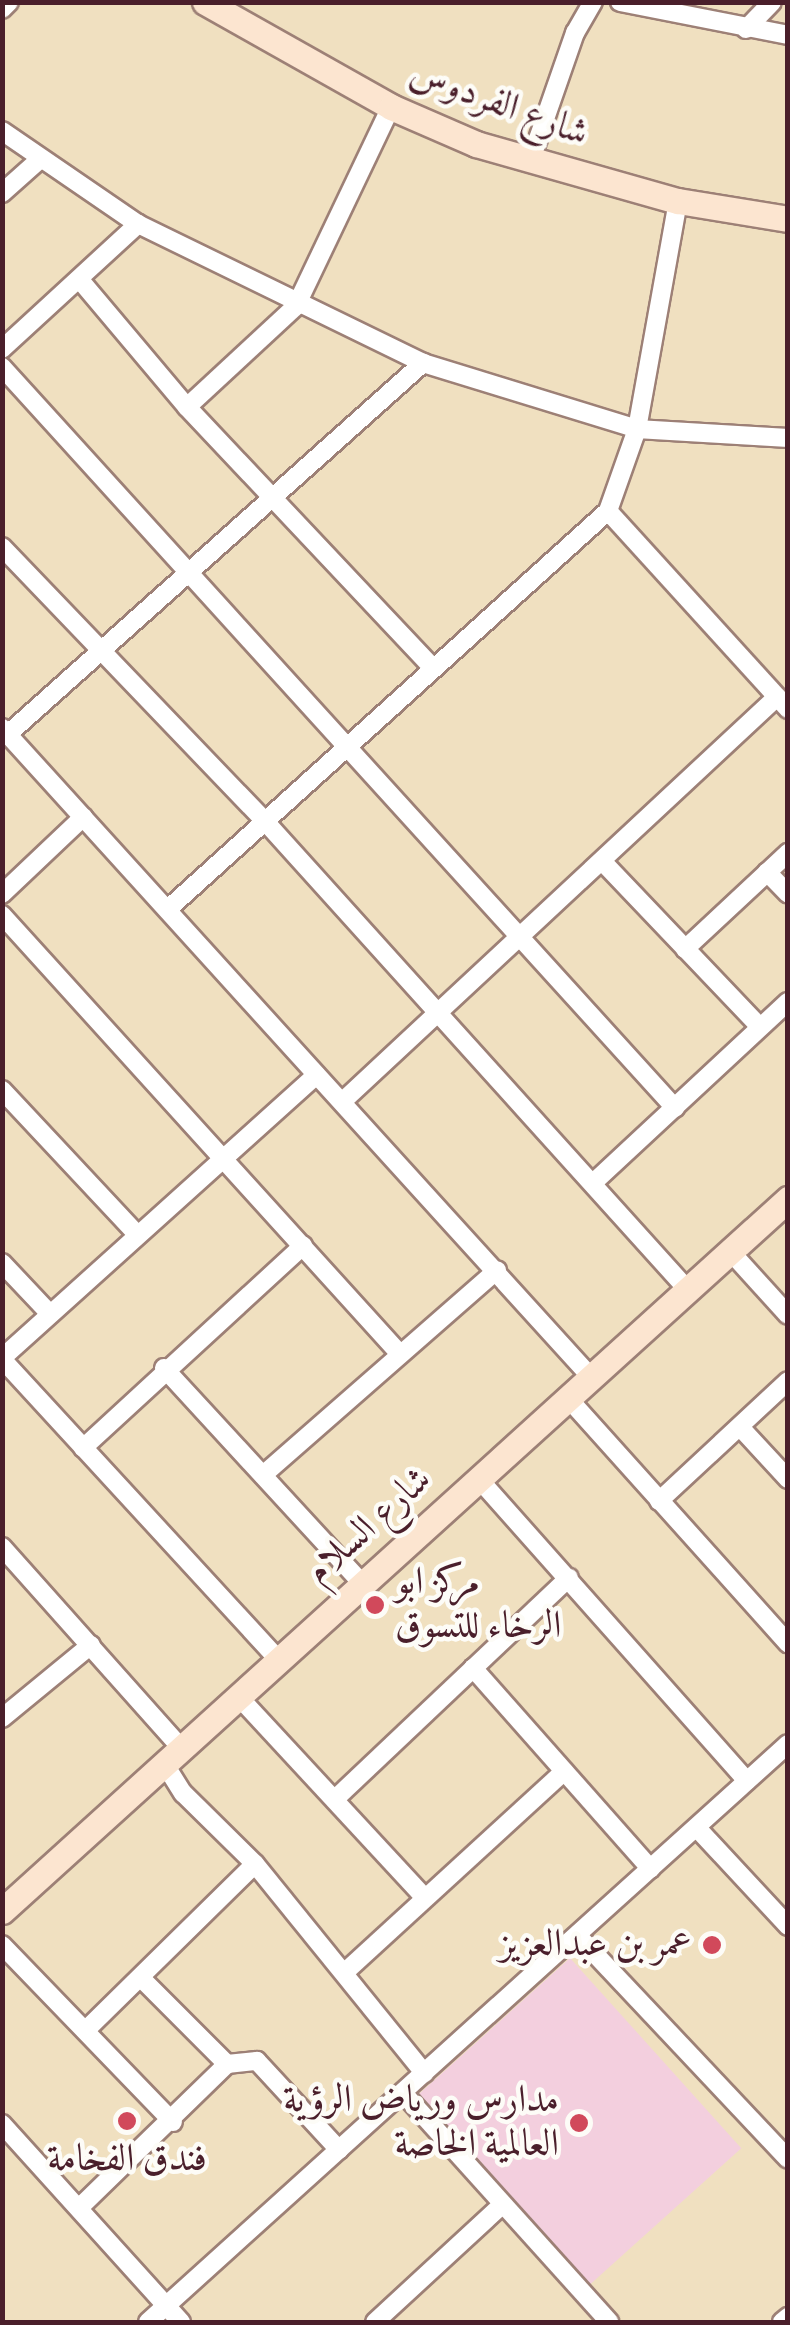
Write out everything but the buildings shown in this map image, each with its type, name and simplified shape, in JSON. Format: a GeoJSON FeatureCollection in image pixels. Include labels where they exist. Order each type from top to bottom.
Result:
{"type":"FeatureCollection","features":[{"type":"Feature","properties":{"kind":"street"},"geometry":{"type":"LineString","coordinates":[[2,9],[9,2]]}},
{"type":"Feature","properties":{"kind":"street"},"geometry":{"type":"LineString","coordinates":[[530,162],[575,33],[593,2]]}},
{"type":"Feature","properties":{"kind":"street"},"geometry":{"type":"LineString","coordinates":[[620,2],[788,34]]}},
{"type":"Feature","properties":{"kind":"street"},"geometry":{"type":"LineString","coordinates":[[746,29],[772,2]]}},
{"type":"Feature","properties":{"kind":"street","name":"شارع الفردوس"},"geometry":{"type":"LineString","coordinates":[[219,6],[391,107],[530,162],[678,201],[788,219]]}},
{"type":"Feature","properties":{"kind":"street"},"geometry":{"type":"LineString","coordinates":[[187,408],[296,306],[391,107]]}},
{"type":"Feature","properties":{"kind":"street"},"geometry":{"type":"LineString","coordinates":[[2,131],[39,160],[138,224],[296,306],[423,363],[638,428],[788,438]]}},
{"type":"Feature","properties":{"kind":"street"},"geometry":{"type":"LineString","coordinates":[[2,193],[39,160]]}},
{"type":"Feature","properties":{"kind":"street"},"geometry":{"type":"LineString","coordinates":[[168,908],[608,511],[638,428],[678,201]]}},
{"type":"Feature","properties":{"kind":"street"},"geometry":{"type":"LineString","coordinates":[[2,348],[138,224]]}},
{"type":"Feature","properties":{"kind":"street"},"geometry":{"type":"LineString","coordinates":[[80,280],[187,408],[432,668]]}},
{"type":"Feature","properties":{"kind":"street"},"geometry":{"type":"LineString","coordinates":[[423,363],[5,731],[589,1375]]}},
{"type":"Feature","properties":{"kind":"street"},"geometry":{"type":"LineString","coordinates":[[2,368],[675,1108]]}},
{"type":"Feature","properties":{"kind":"street"},"geometry":{"type":"LineString","coordinates":[[343,1101],[602,861],[782,703],[608,511]]}},
{"type":"Feature","properties":{"kind":"street"},"geometry":{"type":"LineString","coordinates":[[2,547],[262,820],[687,1289]]}},
{"type":"Feature","properties":{"kind":"street"},"geometry":{"type":"LineString","coordinates":[[2,894],[83,818]]}},
{"type":"Feature","properties":{"kind":"street"},"geometry":{"type":"LineString","coordinates":[[685,949],[788,853]]}},
{"type":"Feature","properties":{"kind":"street"},"geometry":{"type":"LineString","coordinates":[[602,861],[760,1027]]}},
{"type":"Feature","properties":{"kind":"street"},"geometry":{"type":"LineString","coordinates":[[767,872],[788,894]]}},
{"type":"Feature","properties":{"kind":"street"},"geometry":{"type":"LineString","coordinates":[[2,915],[223,1155],[398,1354]]}},
{"type":"Feature","properties":{"kind":"street"},"geometry":{"type":"LineString","coordinates":[[592,1183],[788,1002]]}},
{"type":"Feature","properties":{"kind":"street"},"geometry":{"type":"LineString","coordinates":[[278,1659],[2,1359],[316,1074]]}},
{"type":"Feature","properties":{"kind":"street"},"geometry":{"type":"LineString","coordinates":[[2,1090],[136,1234]]}},
{"type":"Feature","properties":{"kind":"street","name":"شارع السلام"},"geometry":{"type":"LineString","coordinates":[[2,1911],[589,1375],[788,1200]]}},
{"type":"Feature","properties":{"kind":"street"},"geometry":{"type":"LineString","coordinates":[[83,1448],[164,1368],[302,1246]]}},
{"type":"Feature","properties":{"kind":"street"},"geometry":{"type":"LineString","coordinates":[[730,1251],[788,1315]]}},
{"type":"Feature","properties":{"kind":"street"},"geometry":{"type":"LineString","coordinates":[[2,1263],[50,1314]]}},
{"type":"Feature","properties":{"kind":"street"},"geometry":{"type":"LineString","coordinates":[[264,1475],[497,1270]]}},
{"type":"Feature","properties":{"kind":"street"},"geometry":{"type":"LineString","coordinates":[[164,1368],[362,1584]]}},
{"type":"Feature","properties":{"kind":"street"},"geometry":{"type":"LineString","coordinates":[[659,1500],[788,1380]]}},
{"type":"Feature","properties":{"kind":"street"},"geometry":{"type":"LineString","coordinates":[[567,1397],[788,1644]]}},
{"type":"Feature","properties":{"kind":"street"},"geometry":{"type":"LineString","coordinates":[[740,1427],[788,1479]]}},
{"type":"Feature","properties":{"kind":"street"},"geometry":{"type":"LineString","coordinates":[[478,1478],[747,1780]]}},
{"type":"Feature","properties":{"kind":"street"},"geometry":{"type":"LineString","coordinates":[[2,1547],[91,1645],[172,1756],[183,1792],[255,1864],[424,2073]]}},
{"type":"Feature","properties":{"kind":"street"},"geometry":{"type":"LineString","coordinates":[[335,1799],[569,1578]]}},
{"type":"Feature","properties":{"kind":"street"},"geometry":{"type":"LineString","coordinates":[[2,1718],[91,1645]]}},
{"type":"Feature","properties":{"kind":"street"},"geometry":{"type":"LineString","coordinates":[[473,1668],[651,1869]]}},
{"type":"Feature","properties":{"kind":"street"},"geometry":{"type":"LineString","coordinates":[[238,1696],[425,1898]]}},
{"type":"Feature","properties":{"kind":"street"},"geometry":{"type":"LineString","coordinates":[[148,2322],[787,1745]]}},
{"type":"Feature","properties":{"kind":"street"},"geometry":{"type":"LineString","coordinates":[[345,1972],[564,1772]]}},
{"type":"Feature","properties":{"kind":"street"},"geometry":{"type":"LineString","coordinates":[[698,1828],[788,1926]]}},
{"type":"Feature","properties":{"kind":"street"},"geometry":{"type":"LineString","coordinates":[[87,2030],[255,1864]]}},
{"type":"Feature","properties":{"kind":"street"},"geometry":{"type":"LineString","coordinates":[[578,1936],[788,2160]]}},
{"type":"Feature","properties":{"kind":"street"},"geometry":{"type":"LineString","coordinates":[[2,1946],[173,2122]]}},
{"type":"Feature","properties":{"kind":"street"},"geometry":{"type":"LineString","coordinates":[[141,1978],[227,2064]]}},
{"type":"Feature","properties":{"kind":"street"},"geometry":{"type":"LineString","coordinates":[[80,2207],[173,2122],[227,2064],[257,2061],[338,2150]]}},
{"type":"Feature","properties":{"kind":"street"},"geometry":{"type":"LineString","coordinates":[[404,2094],[610,2322]]}},
{"type":"Feature","properties":{"kind":"street"},"geometry":{"type":"LineString","coordinates":[[2,2124],[181,2322]]}},
{"type":"Feature","properties":{"kind":"street"},"geometry":{"type":"LineString","coordinates":[[376,2322],[502,2205]]}},
{"type":"Feature","properties":{"kind":"street"},"geometry":{"type":"LineString","coordinates":[[782,2322],[788,2317]]}},
{"type":"Feature","properties":{"kind":"shaded area","name":"مدارس ورياض الرؤية العالمية الخاصة"},"geometry":{"type":"Polygon","coordinates":[[[570,1958],[741,2148],[586,2288],[415,2098],[570,1958]]]}},
{"type":"Feature","properties":{"kind":"place","name":"مركز ابو الرخاء للتسوق"},"geometry":{"type":"Point","coordinates":[375,1605]}},
{"type":"Feature","properties":{"kind":"place","name":"عمر بن عبدالعزيز"},"geometry":{"type":"Point","coordinates":[712,1945]}},
{"type":"Feature","properties":{"kind":"place","name":"فندق الفخامة"},"geometry":{"type":"Point","coordinates":[127,2121]}},
{"type":"Feature","properties":{"kind":"place","name":"مدارس ورياض الرؤية العالمية الخاصة"},"geometry":{"type":"Point","coordinates":[579,2123]}}]}
